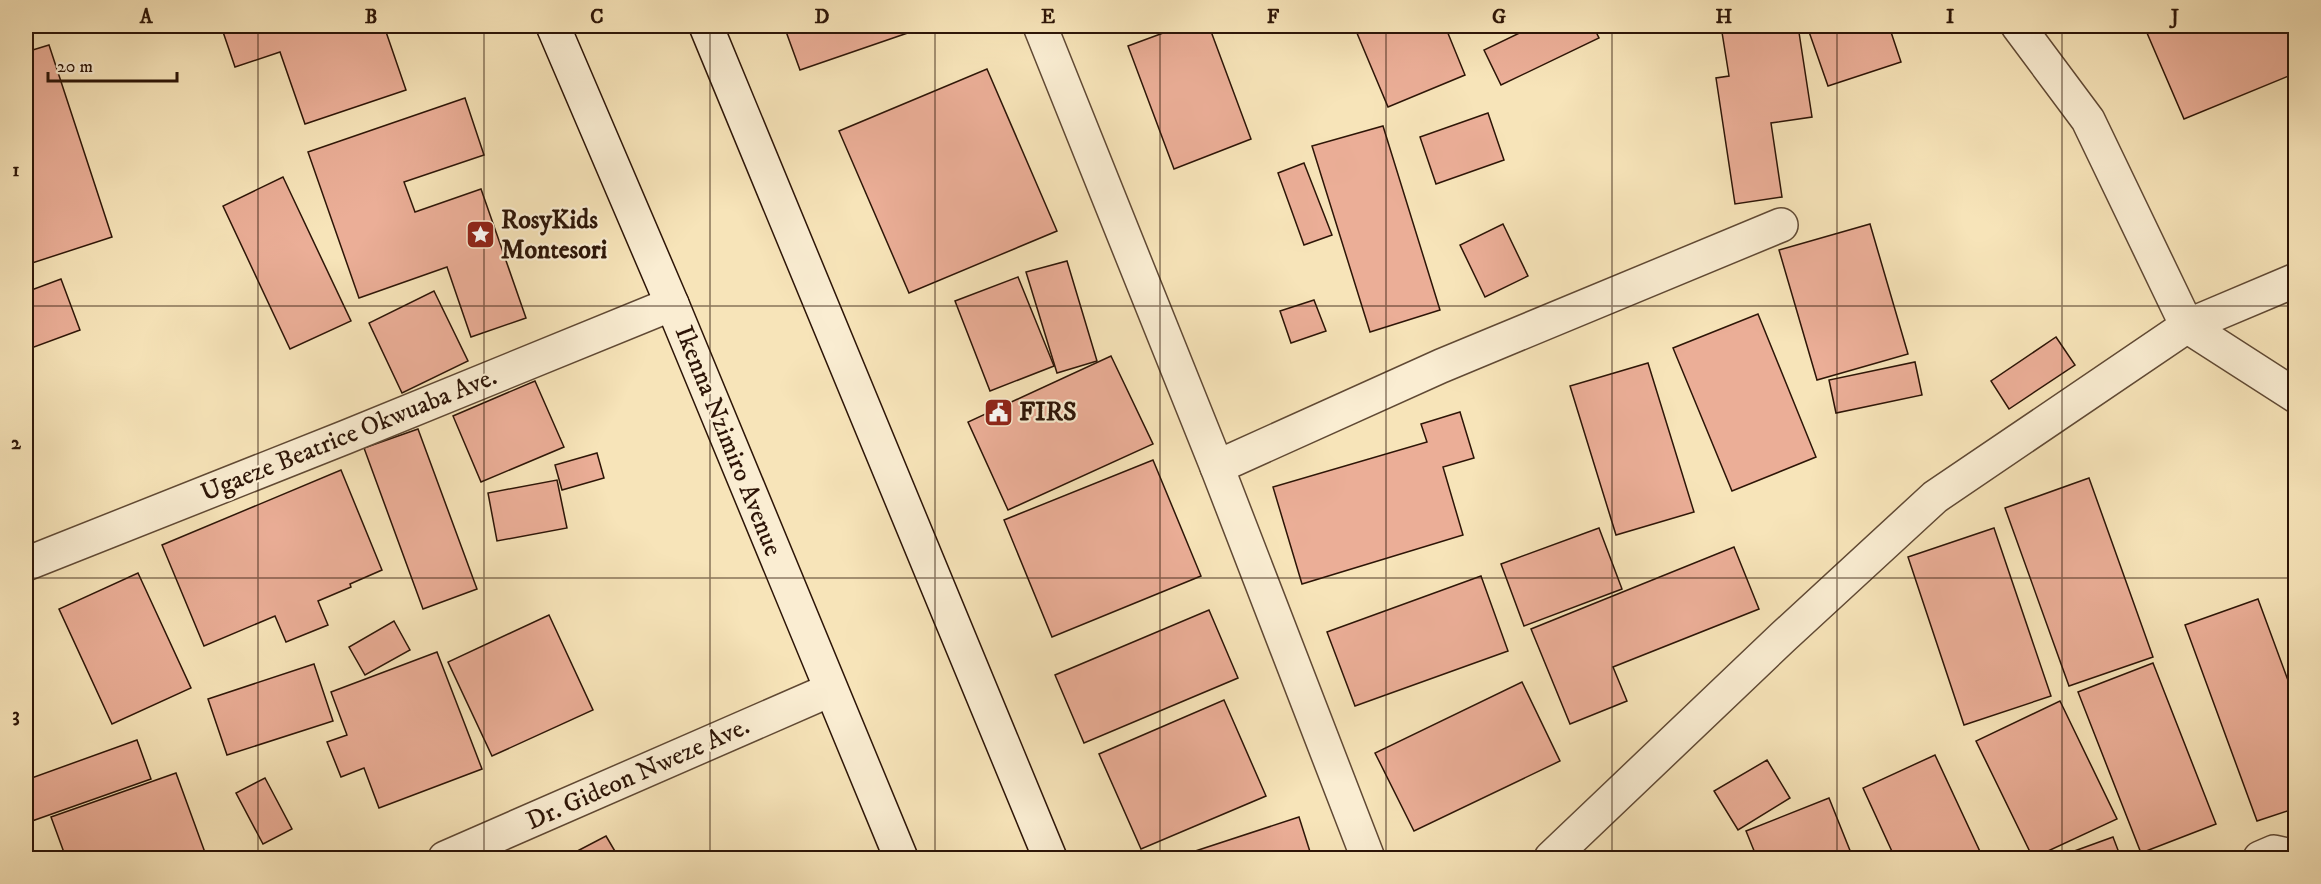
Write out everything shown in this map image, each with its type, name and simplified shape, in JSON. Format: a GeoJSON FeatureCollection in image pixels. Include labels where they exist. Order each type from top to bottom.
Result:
{"type":"FeatureCollection","features":[{"type":"Feature","properties":{"kind":"street","name":"Ikenna Nzimiro Avenue"},"geometry":{"type":"LineString","coordinates":[[553,26],[672,304],[901,858]]}},
{"type":"Feature","properties":{"kind":"street"},"geometry":{"type":"LineString","coordinates":[[706,26],[1050,858]]}},
{"type":"Feature","properties":{"kind":"street"},"geometry":{"type":"LineString","coordinates":[[2018,26],[2088,120],[2187,326],[2295,396]]}},
{"type":"Feature","properties":{"kind":"street"},"geometry":{"type":"LineString","coordinates":[[1050,28],[1368,858]]}},
{"type":"Feature","properties":{"kind":"street"},"geometry":{"type":"LineString","coordinates":[[1217,467],[1441,366],[1781,225]]}},
{"type":"Feature","properties":{"kind":"street"},"geometry":{"type":"LineString","coordinates":[[1551,858],[1783,637],[1935,497],[2187,326],[2295,280]]}},
{"type":"Feature","properties":{"kind":"street","name":"Ugaeze Beatrice Okwuaba Ave."},"geometry":{"type":"LineString","coordinates":[[26,564],[335,442],[672,304]]}},
{"type":"Feature","properties":{"kind":"street","name":"Dr. Gideon Nweze Ave."},"geometry":{"type":"LineString","coordinates":[[445,858],[830,690]]}},
{"type":"Feature","properties":{"kind":"street"},"geometry":{"type":"LineString","coordinates":[[2260,858],[2274,852],[2295,857]]}},
{"type":"Feature","properties":{"kind":"building"},"geometry":{"type":"Polygon","coordinates":[[[221,26],[384,26],[406,90],[305,124],[280,52],[235,67],[221,26]]]}},
{"type":"Feature","properties":{"kind":"building"},"geometry":{"type":"Polygon","coordinates":[[[784,26],[928,26],[800,70],[784,26]]]}},
{"type":"Feature","properties":{"kind":"building"},"geometry":{"type":"Polygon","coordinates":[[[1182,26],[1209,26],[1251,139],[1174,169],[1128,46],[1182,26]]]}},
{"type":"Feature","properties":{"kind":"building"},"geometry":{"type":"Polygon","coordinates":[[[1354,26],[1445,26],[1465,75],[1388,107],[1354,26]]]}},
{"type":"Feature","properties":{"kind":"building"},"geometry":{"type":"Polygon","coordinates":[[[1534,26],[1593,26],[1599,38],[1501,85],[1484,50],[1534,26]]]}},
{"type":"Feature","properties":{"kind":"building"},"geometry":{"type":"Polygon","coordinates":[[[1721,26],[1798,26],[1812,117],[1771,123],[1782,197],[1735,204],[1716,78],[1729,76],[1721,26]]]}},
{"type":"Feature","properties":{"kind":"building"},"geometry":{"type":"Polygon","coordinates":[[[1807,26],[1889,26],[1901,62],[1828,86],[1807,26]]]}},
{"type":"Feature","properties":{"kind":"building"},"geometry":{"type":"Polygon","coordinates":[[[2144,26],[2296,26],[2296,73],[2184,119],[2144,26]]]}},
{"type":"Feature","properties":{"kind":"building"},"geometry":{"type":"Polygon","coordinates":[[[49,45],[112,237],[26,265],[26,105],[28,105],[26,52],[49,45]]]}},
{"type":"Feature","properties":{"kind":"building"},"geometry":{"type":"Polygon","coordinates":[[[987,69],[1057,231],[909,293],[839,131],[987,69]]]}},
{"type":"Feature","properties":{"kind":"building"},"geometry":{"type":"Polygon","coordinates":[[[465,98],[484,155],[404,182],[415,212],[481,189],[526,318],[471,337],[447,267],[359,298],[308,152],[465,98]]]}},
{"type":"Feature","properties":{"kind":"building"},"geometry":{"type":"Polygon","coordinates":[[[1488,113],[1504,160],[1436,184],[1420,137],[1488,113]]]}},
{"type":"Feature","properties":{"kind":"building"},"geometry":{"type":"Polygon","coordinates":[[[1383,126],[1440,310],[1370,332],[1312,146],[1383,126]]]}},
{"type":"Feature","properties":{"kind":"building"},"geometry":{"type":"Polygon","coordinates":[[[1304,163],[1332,235],[1304,245],[1278,173],[1304,163]]]}},
{"type":"Feature","properties":{"kind":"building"},"geometry":{"type":"Polygon","coordinates":[[[283,177],[351,321],[290,349],[223,206],[283,177]]]}},
{"type":"Feature","properties":{"kind":"building"},"geometry":{"type":"Polygon","coordinates":[[[1503,224],[1528,276],[1485,297],[1460,245],[1503,224]]]}},
{"type":"Feature","properties":{"kind":"building"},"geometry":{"type":"Polygon","coordinates":[[[1870,224],[1908,354],[1817,380],[1779,250],[1870,224]]]}},
{"type":"Feature","properties":{"kind":"building"},"geometry":{"type":"Polygon","coordinates":[[[1067,261],[1097,361],[1057,373],[1026,272],[1067,261]]]}},
{"type":"Feature","properties":{"kind":"building"},"geometry":{"type":"Polygon","coordinates":[[[1018,277],[1054,366],[990,391],[955,301],[1018,277]]]}},
{"type":"Feature","properties":{"kind":"building"},"geometry":{"type":"Polygon","coordinates":[[[61,279],[80,330],[26,350],[26,292],[61,279]]]}},
{"type":"Feature","properties":{"kind":"building"},"geometry":{"type":"Polygon","coordinates":[[[434,291],[468,361],[402,393],[369,323],[434,291]]]}},
{"type":"Feature","properties":{"kind":"building"},"geometry":{"type":"Polygon","coordinates":[[[1314,300],[1326,331],[1291,343],[1280,311],[1314,300]]]}},
{"type":"Feature","properties":{"kind":"building"},"geometry":{"type":"Polygon","coordinates":[[[1758,314],[1816,457],[1732,491],[1673,348],[1758,314]]]}},
{"type":"Feature","properties":{"kind":"building"},"geometry":{"type":"Polygon","coordinates":[[[2056,337],[2075,365],[2009,409],[1991,381],[2056,337]]]}},
{"type":"Feature","properties":{"kind":"building"},"geometry":{"type":"Polygon","coordinates":[[[1111,356],[1153,444],[1008,510],[968,422],[1111,356]]]}},
{"type":"Feature","properties":{"kind":"building"},"geometry":{"type":"Polygon","coordinates":[[[1915,362],[1922,395],[1836,413],[1829,380],[1915,362]]]}},
{"type":"Feature","properties":{"kind":"building"},"geometry":{"type":"Polygon","coordinates":[[[1648,363],[1694,512],[1616,535],[1570,386],[1648,363]]]}},
{"type":"Feature","properties":{"kind":"building"},"geometry":{"type":"Polygon","coordinates":[[[535,381],[564,447],[481,482],[453,416],[535,381]]]}},
{"type":"Feature","properties":{"kind":"building"},"geometry":{"type":"Polygon","coordinates":[[[1460,412],[1474,458],[1443,467],[1463,535],[1302,584],[1273,487],[1427,442],[1421,424],[1460,412]]]}},
{"type":"Feature","properties":{"kind":"building"},"geometry":{"type":"Polygon","coordinates":[[[418,429],[477,589],[423,609],[364,448],[418,429]]]}},
{"type":"Feature","properties":{"kind":"building"},"geometry":{"type":"Polygon","coordinates":[[[597,453],[604,478],[562,490],[555,465],[597,453]]]}},
{"type":"Feature","properties":{"kind":"building"},"geometry":{"type":"Polygon","coordinates":[[[1153,460],[1201,576],[1052,637],[1004,520],[1153,460]]]}},
{"type":"Feature","properties":{"kind":"building"},"geometry":{"type":"Polygon","coordinates":[[[341,470],[382,570],[318,601],[328,625],[286,642],[275,616],[204,646],[162,545],[341,470]]]}},
{"type":"Feature","properties":{"kind":"building"},"geometry":{"type":"Polygon","coordinates":[[[2089,478],[2153,657],[2069,686],[2005,508],[2089,478]]]}},
{"type":"Feature","properties":{"kind":"building"},"geometry":{"type":"Polygon","coordinates":[[[557,480],[567,528],[497,541],[488,493],[557,480]]]}},
{"type":"Feature","properties":{"kind":"building"},"geometry":{"type":"Polygon","coordinates":[[[1599,528],[1622,589],[1524,626],[1501,564],[1599,528]]]}},
{"type":"Feature","properties":{"kind":"building"},"geometry":{"type":"Polygon","coordinates":[[[1994,528],[2051,696],[1964,725],[1908,557],[1994,528]]]}},
{"type":"Feature","properties":{"kind":"building"},"geometry":{"type":"Polygon","coordinates":[[[1734,547],[1759,609],[1613,667],[1627,701],[1570,724],[1531,629],[1734,547]]]}},
{"type":"Feature","properties":{"kind":"building"},"geometry":{"type":"Polygon","coordinates":[[[138,573],[191,688],[112,724],[59,609],[138,573]]]}},
{"type":"Feature","properties":{"kind":"building"},"geometry":{"type":"Polygon","coordinates":[[[1481,576],[1508,651],[1355,706],[1327,632],[1481,576]]]}},
{"type":"Feature","properties":{"kind":"building"},"geometry":{"type":"Polygon","coordinates":[[[2258,599],[2296,702],[2296,808],[2257,821],[2185,625],[2258,599]]]}},
{"type":"Feature","properties":{"kind":"building"},"geometry":{"type":"Polygon","coordinates":[[[1209,610],[1238,678],[1084,743],[1055,675],[1209,610]]]}},
{"type":"Feature","properties":{"kind":"building"},"geometry":{"type":"Polygon","coordinates":[[[549,615],[593,710],[492,756],[448,662],[549,615]]]}},
{"type":"Feature","properties":{"kind":"building"},"geometry":{"type":"Polygon","coordinates":[[[394,621],[410,650],[365,675],[349,647],[394,621]]]}},
{"type":"Feature","properties":{"kind":"building"},"geometry":{"type":"Polygon","coordinates":[[[437,652],[482,769],[379,808],[364,768],[341,777],[327,742],[347,735],[331,692],[437,652]]]}},
{"type":"Feature","properties":{"kind":"building"},"geometry":{"type":"Polygon","coordinates":[[[2153,663],[2216,824],[2141,853],[2078,692],[2153,663]]]}},
{"type":"Feature","properties":{"kind":"building"},"geometry":{"type":"Polygon","coordinates":[[[314,664],[333,721],[227,755],[208,699],[314,664]]]}},
{"type":"Feature","properties":{"kind":"building"},"geometry":{"type":"Polygon","coordinates":[[[1522,682],[1560,761],[1414,831],[1375,753],[1522,682]]]}},
{"type":"Feature","properties":{"kind":"building"},"geometry":{"type":"Polygon","coordinates":[[[1224,700],[1266,796],[1141,849],[1099,754],[1224,700]]]}},
{"type":"Feature","properties":{"kind":"building"},"geometry":{"type":"Polygon","coordinates":[[[2060,701],[2117,819],[2033,858],[1976,741],[2060,701]]]}},
{"type":"Feature","properties":{"kind":"building"},"geometry":{"type":"Polygon","coordinates":[[[137,740],[151,779],[32,821],[26,803],[26,780],[137,740]]]}},
{"type":"Feature","properties":{"kind":"building"},"geometry":{"type":"Polygon","coordinates":[[[1935,755],[1983,858],[1895,858],[1863,788],[1935,755]]]}},
{"type":"Feature","properties":{"kind":"building"},"geometry":{"type":"Polygon","coordinates":[[[1767,760],[1790,798],[1738,830],[1714,791],[1767,760]]]}},
{"type":"Feature","properties":{"kind":"building"},"geometry":{"type":"Polygon","coordinates":[[[176,773],[207,858],[66,858],[51,817],[176,773]]]}},
{"type":"Feature","properties":{"kind":"building"},"geometry":{"type":"Polygon","coordinates":[[[265,778],[292,829],[263,844],[236,793],[265,778]]]}},
{"type":"Feature","properties":{"kind":"building"},"geometry":{"type":"Polygon","coordinates":[[[1829,798],[1853,858],[1757,858],[1746,831],[1829,798]]]}},
{"type":"Feature","properties":{"kind":"building"},"geometry":{"type":"Polygon","coordinates":[[[1299,817],[1312,858],[1174,858],[1299,817]]]}},
{"type":"Feature","properties":{"kind":"building"},"geometry":{"type":"Polygon","coordinates":[[[606,836],[619,858],[564,858],[606,836]]]}},
{"type":"Feature","properties":{"kind":"building"},"geometry":{"type":"Polygon","coordinates":[[[2113,837],[2121,858],[2055,858],[2113,837]]]}},
{"type":"Feature","properties":{"kind":"place","name":"RosyKids Montesori"},"geometry":{"type":"Point","coordinates":[480,235]}},
{"type":"Feature","properties":{"kind":"place","name":"FIRS"},"geometry":{"type":"Point","coordinates":[998,412]}}]}
